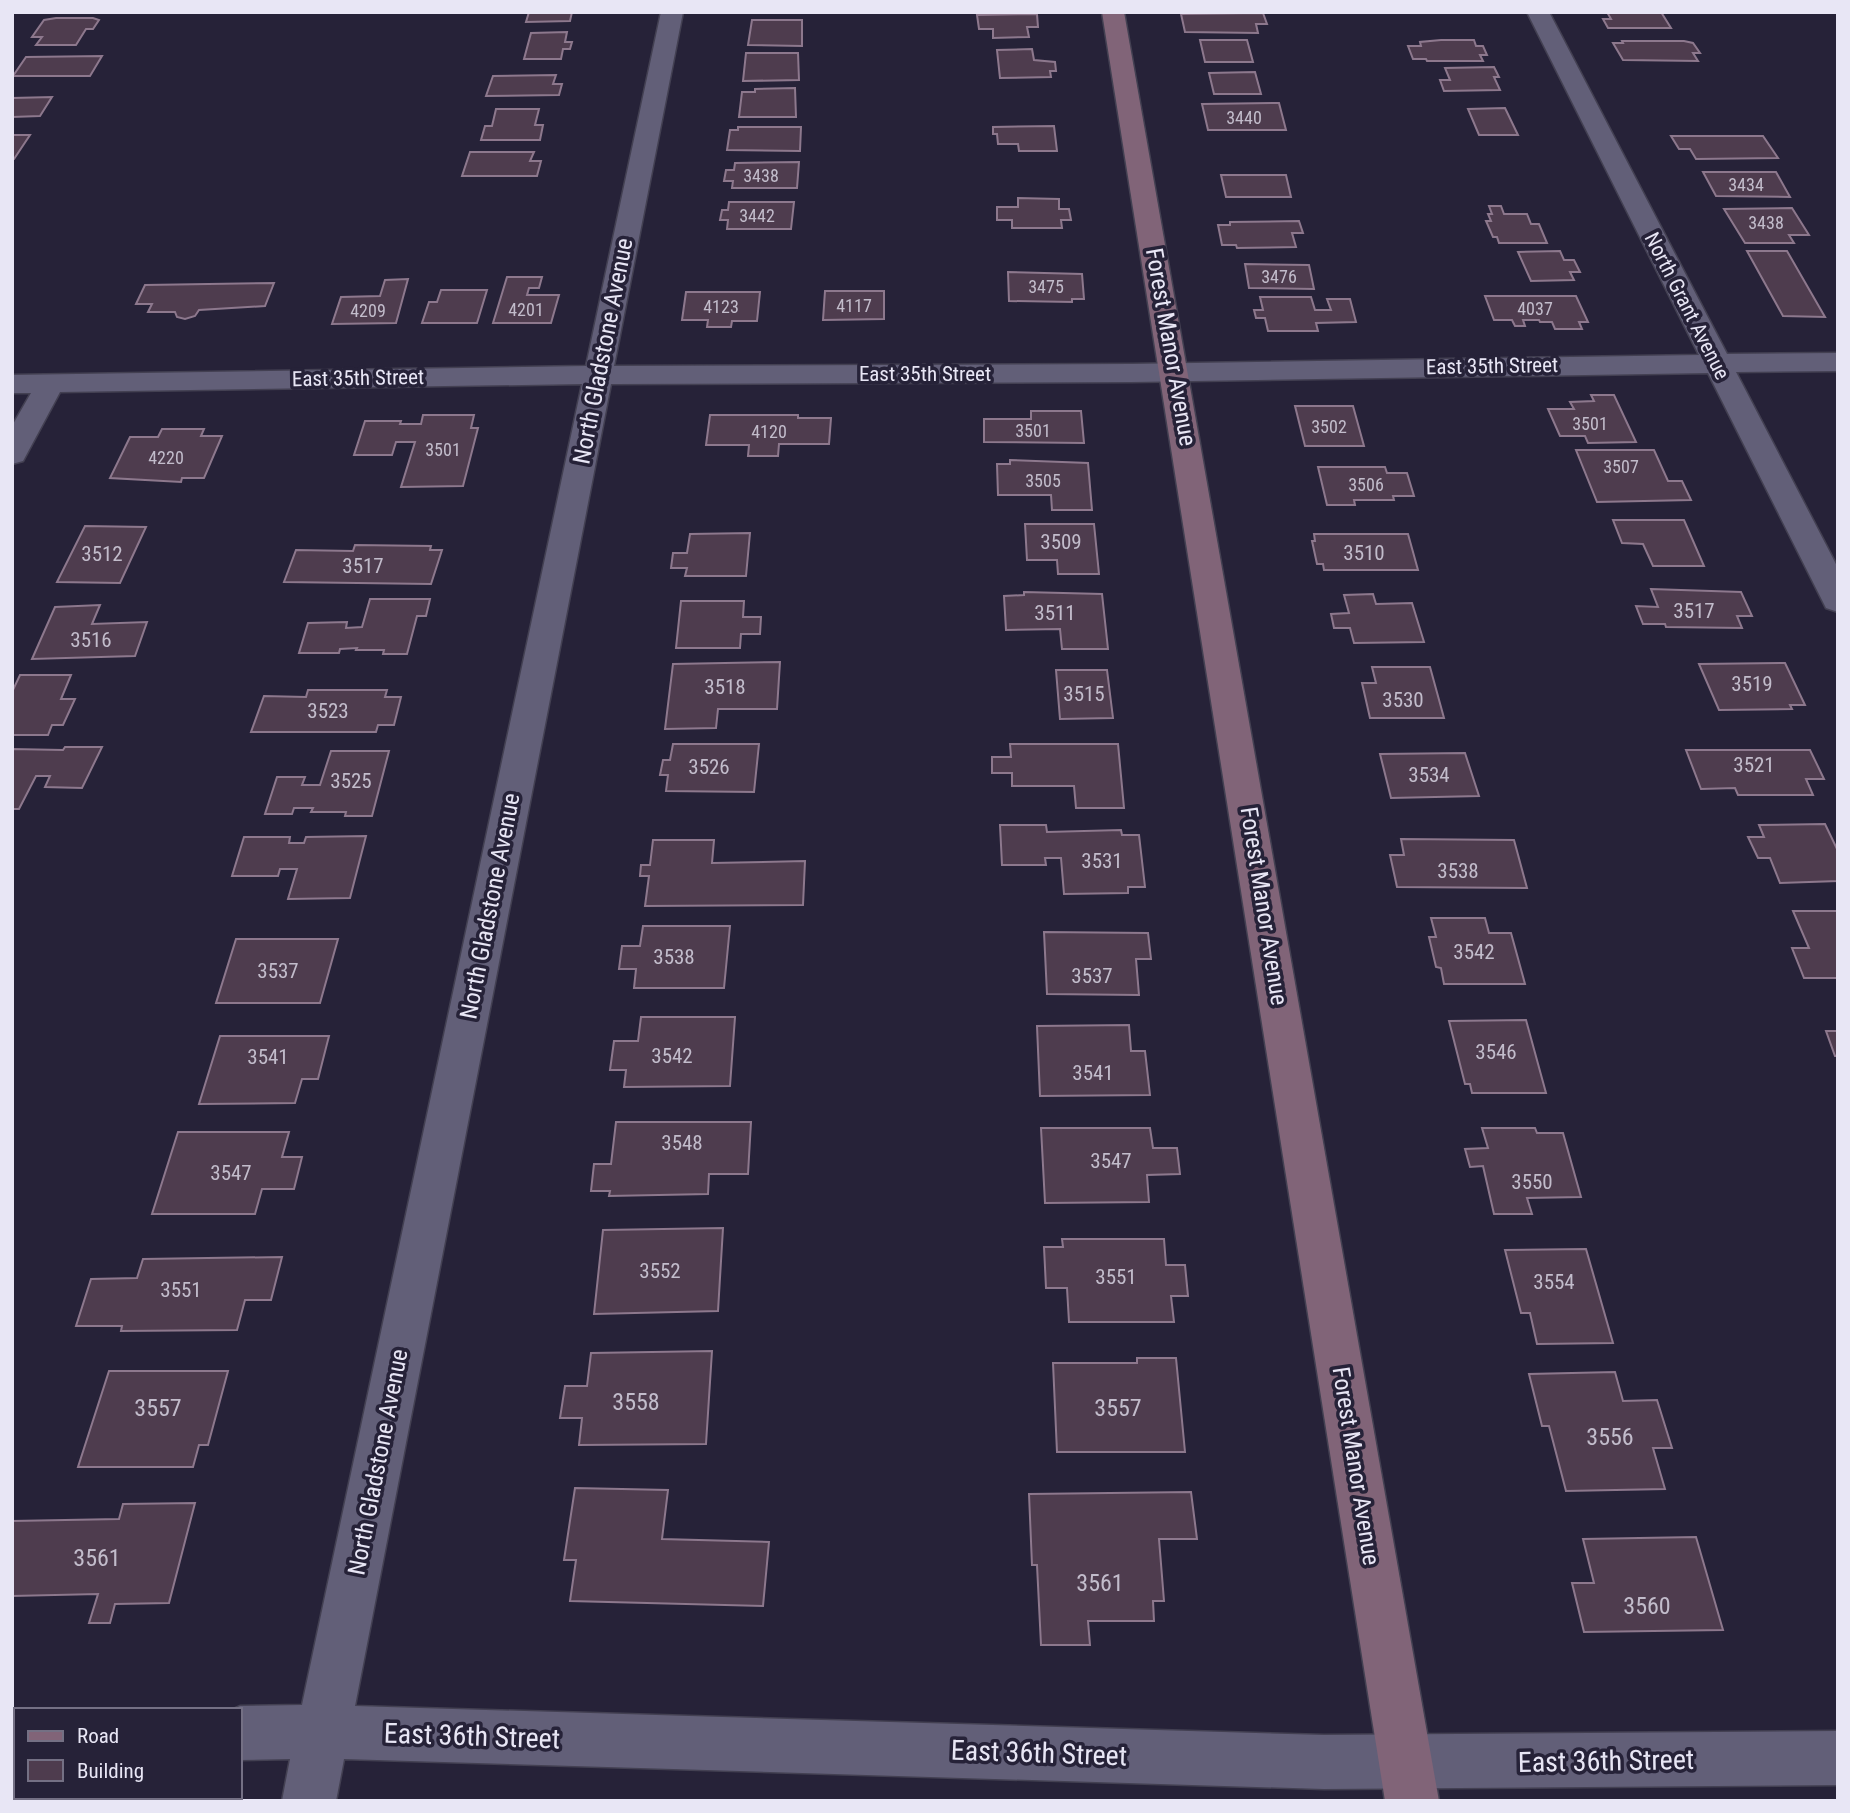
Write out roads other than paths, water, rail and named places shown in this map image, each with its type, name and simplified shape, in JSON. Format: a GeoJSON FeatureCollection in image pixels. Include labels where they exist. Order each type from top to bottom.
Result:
{"type":"FeatureCollection","features":[{"type":"Feature","properties":{"kind":"street","name":"North Gladstone Avenue"},"geometry":{"type":"LineString","coordinates":[[309,1801],[672,12]]}},
{"type":"Feature","properties":{"kind":"street","name":"Forest Manor Avenue"},"geometry":{"type":"LineString","coordinates":[[1113,12],[1409,1782]]}},
{"type":"Feature","properties":{"kind":"street","name":"North Grant Avenue"},"geometry":{"type":"LineString","coordinates":[[1538,12],[1838,600]]}},
{"type":"Feature","properties":{"kind":"street","name":"East 35th Street"},"geometry":{"type":"LineString","coordinates":[[12,384],[1838,362]]}},
{"type":"Feature","properties":{"kind":"street"},"geometry":{"type":"LineString","coordinates":[[12,454],[51,383]]}},
{"type":"Feature","properties":{"kind":"street","name":"East 36th Street"},"geometry":{"type":"LineString","coordinates":[[242,1732],[323,1732],[1409,1782],[1838,1758]]}}]}
